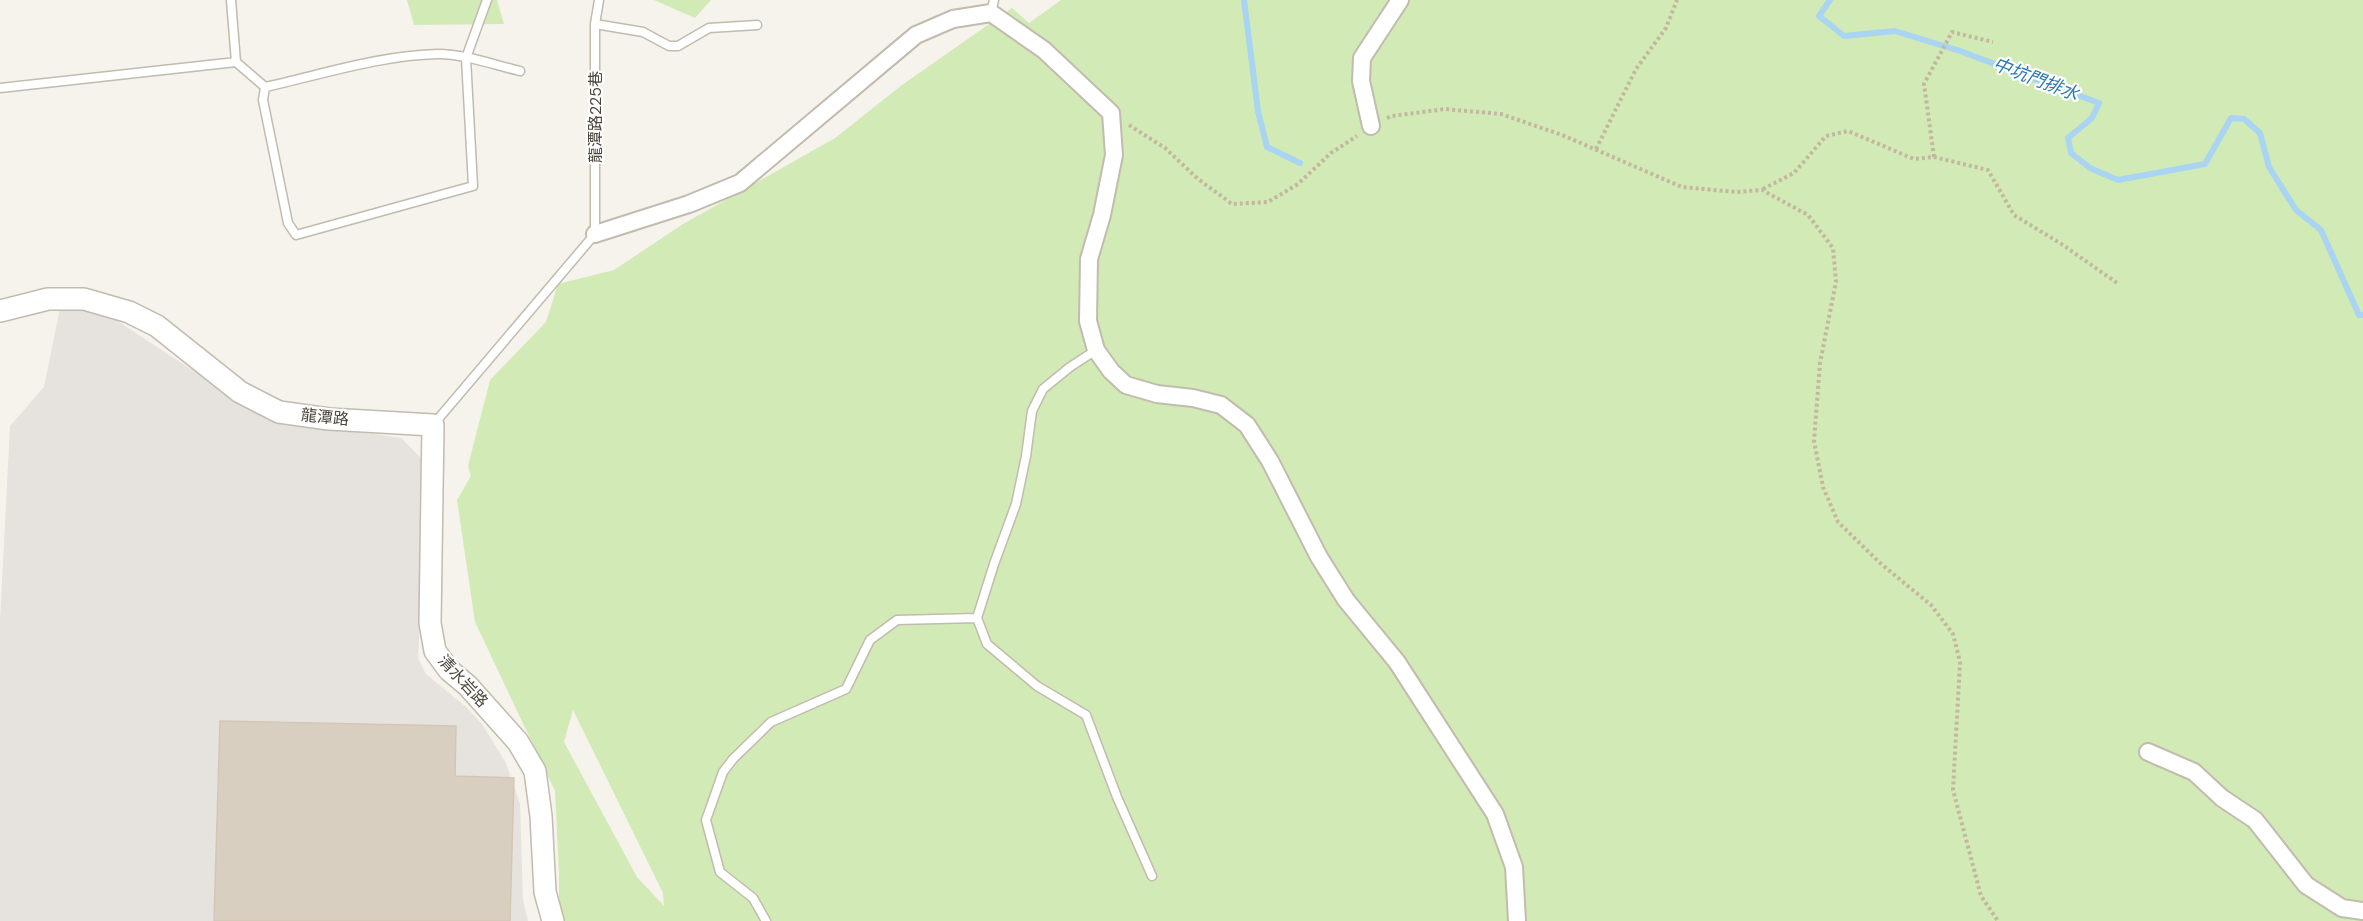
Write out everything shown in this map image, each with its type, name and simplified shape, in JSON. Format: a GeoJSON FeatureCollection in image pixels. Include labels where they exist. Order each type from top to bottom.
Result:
{"type":"FeatureCollection","features":[{"type":"Feature","properties":{"kind":"street"},"geometry":{"type":"LineString","coordinates":[[1371,126],[1361,81],[1362,58],[1400,0]]}},
{"type":"Feature","properties":{"kind":"street"},"geometry":{"type":"LineString","coordinates":[[595,234],[689,204],[740,183],[916,35],[953,19],[993,7],[1044,50],[1111,113],[1114,155],[1102,215],[1089,259],[1088,321],[1096,350],[1111,371],[1126,385],[1158,394],[1193,398],[1221,405],[1247,425],[1270,461],[1319,557],[1335,583],[1346,600],[1397,662],[1495,814],[1514,867],[1516,921]]}},
{"type":"Feature","properties":{"kind":"street","name":"龍潭路"},"geometry":{"type":"LineString","coordinates":[[0,311],[48,299],[84,299],[129,312],[157,326],[240,392],[279,412],[329,419],[433,425]]}},
{"type":"Feature","properties":{"kind":"street","name":"清水岩路"},"geometry":{"type":"LineString","coordinates":[[433,425],[430,623],[435,651],[449,670],[468,686],[518,742],[535,771],[541,816],[545,892],[553,921]]}},
{"type":"Feature","properties":{"kind":"street"},"geometry":{"type":"LineString","coordinates":[[2148,752],[2194,772],[2222,798],[2255,820],[2307,885],[2342,908],[2363,911]]}},
{"type":"Feature","properties":{"kind":"lane"},"geometry":{"type":"LineString","coordinates":[[231,0],[236,63]]}},
{"type":"Feature","properties":{"kind":"lane"},"geometry":{"type":"LineString","coordinates":[[265,87],[263,100],[288,223],[296,235],[473,186],[466,58],[487,0]]}},
{"type":"Feature","properties":{"kind":"lane","name":"龍潭路225巷"},"geometry":{"type":"LineString","coordinates":[[595,234],[595,24],[599,0]]}},
{"type":"Feature","properties":{"kind":"lane"},"geometry":{"type":"LineString","coordinates":[[595,24],[643,32],[669,46],[678,46],[709,28],[757,25]]}},
{"type":"Feature","properties":{"kind":"lane"},"geometry":{"type":"LineString","coordinates":[[265,87],[378,62],[439,54],[520,71]]}},
{"type":"Feature","properties":{"kind":"lane"},"geometry":{"type":"LineString","coordinates":[[0,88],[236,63],[265,87]]}},
{"type":"Feature","properties":{"kind":"lane"},"geometry":{"type":"LineString","coordinates":[[433,425],[595,234]]}},
{"type":"Feature","properties":{"kind":"lane"},"geometry":{"type":"LineString","coordinates":[[1096,350],[1043,389],[1032,411],[1016,504],[977,618],[987,644],[1037,686],[1086,715],[1117,797],[1152,876]]}},
{"type":"Feature","properties":{"kind":"lane"},"geometry":{"type":"LineString","coordinates":[[766,921],[753,898],[720,872],[706,820],[723,772],[771,722],[846,689],[870,640],[897,620],[977,618]]}},
{"type":"Feature","properties":{"kind":"path"},"geometry":{"type":"LineString","coordinates":[[1596,149],[1635,69],[1666,28],[1677,0]]}},
{"type":"Feature","properties":{"kind":"path"},"geometry":{"type":"LineString","coordinates":[[1934,157],[1924,84],[1952,32],[1992,42]]}},
{"type":"Feature","properties":{"kind":"path"},"geometry":{"type":"LineString","coordinates":[[1111,113],[1165,148],[1198,179],[1232,204],[1268,202],[1298,184],[1331,153],[1371,126],[1392,116],[1445,109],[1501,114],[1596,149],[1682,187],[1736,192],[1762,190],[1794,173],[1826,136],[1848,131],[1914,159],[1934,157],[1988,170],[2014,215],[2063,245],[2117,283]]}},
{"type":"Feature","properties":{"kind":"path"},"geometry":{"type":"LineString","coordinates":[[1762,190],[1808,215],[1833,248],[1836,282],[1820,363],[1814,441],[1823,487],[1838,522],[1880,563],[1931,605],[1953,634],[1960,662],[1953,790],[1981,896],[1998,921]]}},
{"type":"Feature","properties":{"kind":"shaded area"},"geometry":{"type":"Polygon","coordinates":[[[78,306],[104,312],[272,419],[401,438],[423,460],[427,499],[418,658],[426,674],[466,707],[482,724],[506,763],[520,804],[523,900],[528,921],[0,921],[0,621],[10,426],[44,387],[60,308],[78,306]]]}},
{"type":"Feature","properties":{"kind":"green space"},"geometry":{"type":"Polygon","coordinates":[[[407,0],[497,0],[504,24],[414,25],[407,0]]]}},
{"type":"Feature","properties":{"kind":"green space"},"geometry":{"type":"Polygon","coordinates":[[[654,0],[711,0],[695,18],[654,0]]]}},
{"type":"Feature","properties":{"kind":"green space"},"geometry":{"type":"Polygon","coordinates":[[[1061,0],[2363,0],[2363,921],[559,921],[555,791],[475,622],[457,500],[471,476],[468,466],[490,380],[546,322],[558,284],[614,270],[683,224],[835,138],[902,85],[1012,8],[1029,23],[1061,0]],[[573,710],[564,742],[637,877],[664,906],[663,893],[573,710]]]}},
{"type":"Feature","properties":{"kind":"building"},"geometry":{"type":"Polygon","coordinates":[[[220,721],[456,726],[455,776],[514,778],[510,921],[214,921],[220,721]]]}},
{"type":"Feature","properties":{"kind":"waterway"},"geometry":{"type":"LineString","coordinates":[[1244,0],[1258,111],[1267,147],[1300,163]]}},
{"type":"Feature","properties":{"kind":"waterway","name":"中坑門排水"},"geometry":{"type":"LineString","coordinates":[[1830,0],[1819,16],[1844,36],[1895,31],[1960,51],[2099,103],[2092,118],[2068,138],[2071,153],[2090,168],[2118,180],[2205,164],[2231,118],[2244,119],[2260,133],[2269,167],[2296,210],[2321,230],[2359,315],[2363,315]]}}]}
